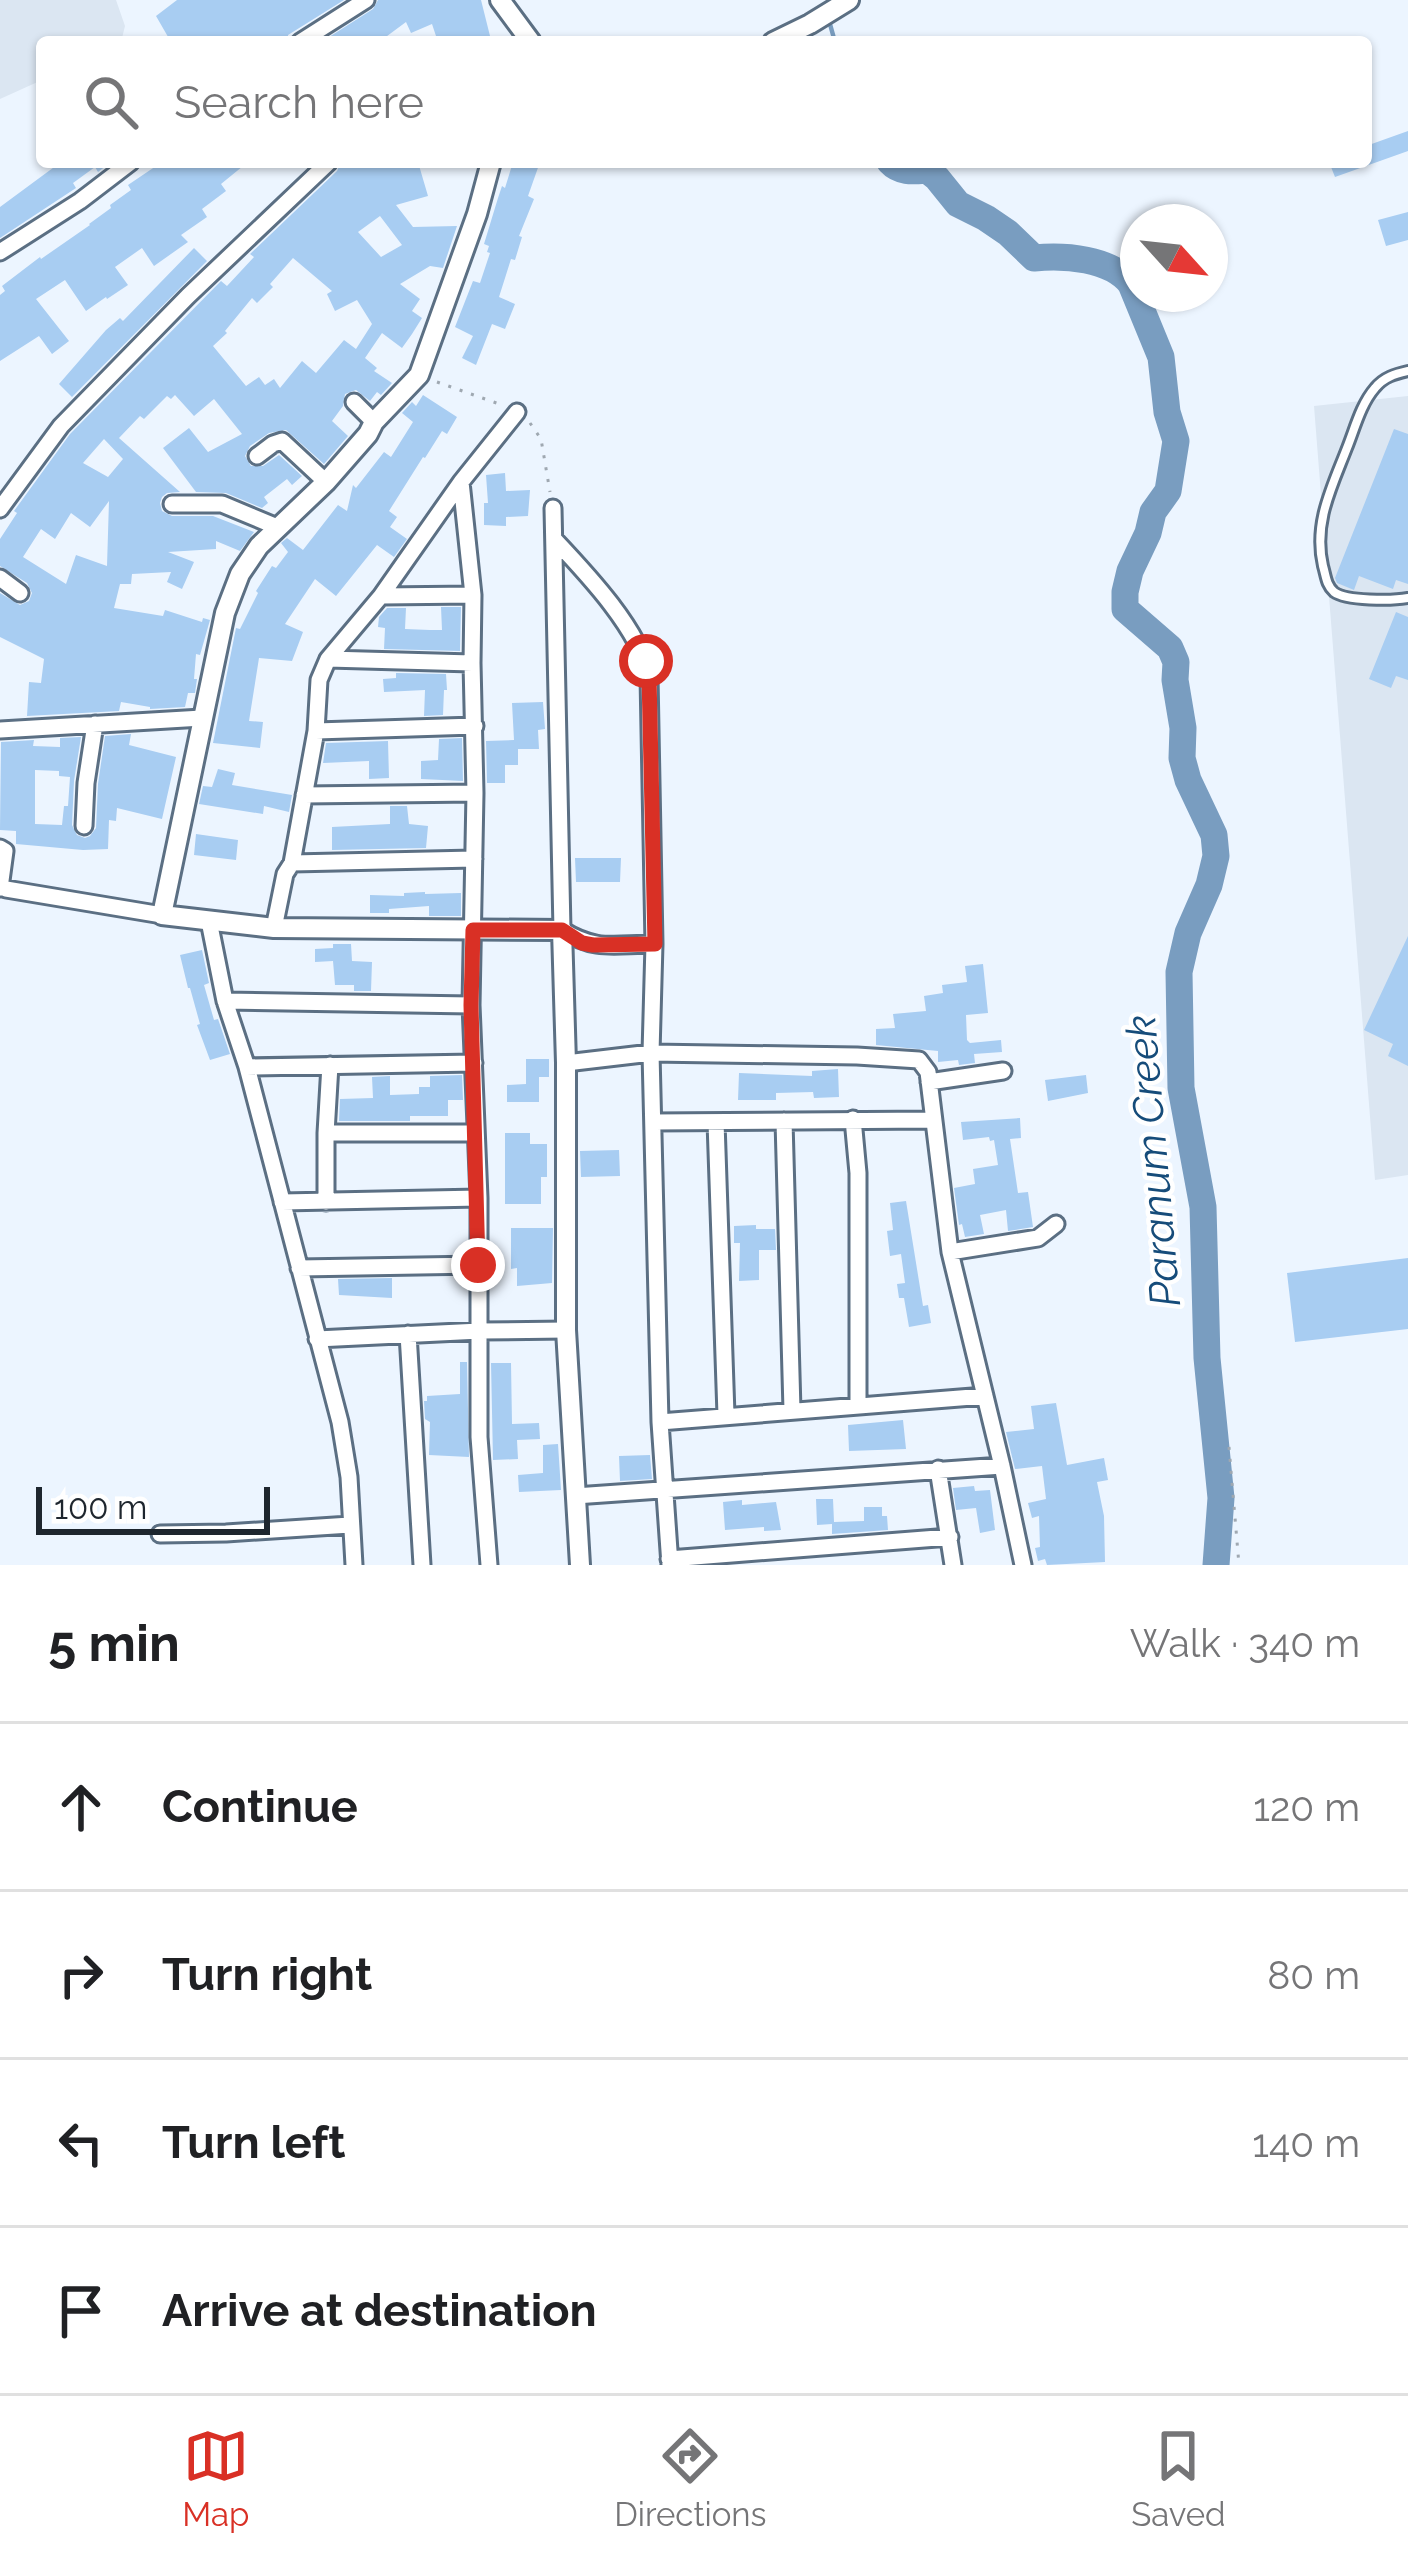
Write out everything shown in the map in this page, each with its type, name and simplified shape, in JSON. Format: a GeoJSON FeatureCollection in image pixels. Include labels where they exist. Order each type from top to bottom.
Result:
{"type":"FeatureCollection","features":[{"type":"Feature","properties":{"kind":"street"},"geometry":{"type":"LineString","coordinates":[[309,36],[366,0]]}},
{"type":"Feature","properties":{"kind":"street"},"geometry":{"type":"LineString","coordinates":[[500,0],[522,36]]}},
{"type":"Feature","properties":{"kind":"street"},"geometry":{"type":"LineString","coordinates":[[785,36],[848,1]]}},
{"type":"Feature","properties":{"kind":"street"},"geometry":{"type":"LineString","coordinates":[[0,252],[123,168]]}},
{"type":"Feature","properties":{"kind":"street"},"geometry":{"type":"LineString","coordinates":[[0,509],[61,426],[323,168]]}},
{"type":"Feature","properties":{"kind":"street"},"geometry":{"type":"LineString","coordinates":[[162,915],[225,613],[240,574],[259,546],[326,482],[419,375],[489,168]]}},
{"type":"Feature","properties":{"kind":"street"},"geometry":{"type":"LineString","coordinates":[[354,402],[374,422]]}},
{"type":"Feature","properties":{"kind":"street"},"geometry":{"type":"LineString","coordinates":[[274,928],[285,874],[292,863],[316,731],[320,680],[328,659],[381,596],[460,482],[517,412]]}},
{"type":"Feature","properties":{"kind":"street"},"geometry":{"type":"LineString","coordinates":[[257,456],[282,441],[326,482]]}},
{"type":"Feature","properties":{"kind":"street"},"geometry":{"type":"LineString","coordinates":[[460,482],[473,595],[471,1005],[479,1437],[489,1565]]}},
{"type":"Feature","properties":{"kind":"street"},"geometry":{"type":"LineString","coordinates":[[172,504],[222,504],[277,527]]}},
{"type":"Feature","properties":{"kind":"street"},"geometry":{"type":"LineString","coordinates":[[553,508],[566,1063],[566,1330],[580,1565]]}},
{"type":"Feature","properties":{"kind":"street"},"geometry":{"type":"LineString","coordinates":[[555,540],[594,581],[646,661],[649,676],[655,944],[651,1053],[660,1422],[669,1562],[950,1537]]}},
{"type":"Feature","properties":{"kind":"street"},"geometry":{"type":"LineString","coordinates":[[0,578],[20,593]]}},
{"type":"Feature","properties":{"kind":"street"},"geometry":{"type":"LineString","coordinates":[[381,596],[473,595]]}},
{"type":"Feature","properties":{"kind":"street"},"geometry":{"type":"LineString","coordinates":[[328,659],[472,663]]}},
{"type":"Feature","properties":{"kind":"street"},"geometry":{"type":"LineString","coordinates":[[0,730],[202,718]]}},
{"type":"Feature","properties":{"kind":"street"},"geometry":{"type":"LineString","coordinates":[[84,826],[94,724]]}},
{"type":"Feature","properties":{"kind":"street"},"geometry":{"type":"LineString","coordinates":[[316,731],[475,726]]}},
{"type":"Feature","properties":{"kind":"street"},"geometry":{"type":"LineString","coordinates":[[304,795],[475,793]]}},
{"type":"Feature","properties":{"kind":"street"},"geometry":{"type":"LineString","coordinates":[[0,848],[5,851],[0,887],[162,915],[274,928],[562,930],[593,945],[655,944]]}},
{"type":"Feature","properties":{"kind":"street"},"geometry":{"type":"LineString","coordinates":[[292,863],[474,859]]}},
{"type":"Feature","properties":{"kind":"street"},"geometry":{"type":"LineString","coordinates":[[209,921],[225,1001],[247,1067],[343,1440],[354,1565]]}},
{"type":"Feature","properties":{"kind":"street"},"geometry":{"type":"LineString","coordinates":[[225,1001],[471,1005]]}},
{"type":"Feature","properties":{"kind":"street"},"geometry":{"type":"LineString","coordinates":[[566,1063],[651,1053],[919,1060],[928,1072],[950,1252],[1022,1565]]}},
{"type":"Feature","properties":{"kind":"street"},"geometry":{"type":"LineString","coordinates":[[247,1067],[474,1064]]}},
{"type":"Feature","properties":{"kind":"street"},"geometry":{"type":"LineString","coordinates":[[326,1202],[330,1065]]}},
{"type":"Feature","properties":{"kind":"street"},"geometry":{"type":"LineString","coordinates":[[929,1082],[1003,1071]]}},
{"type":"Feature","properties":{"kind":"street"},"geometry":{"type":"LineString","coordinates":[[854,1119],[858,1406]]}},
{"type":"Feature","properties":{"kind":"street"},"geometry":{"type":"LineString","coordinates":[[784,1120],[792,1410]]}},
{"type":"Feature","properties":{"kind":"street"},"geometry":{"type":"LineString","coordinates":[[653,1122],[932,1120]]}},
{"type":"Feature","properties":{"kind":"street"},"geometry":{"type":"LineString","coordinates":[[716,1122],[726,1415]]}},
{"type":"Feature","properties":{"kind":"street"},"geometry":{"type":"LineString","coordinates":[[326,1133],[476,1133]]}},
{"type":"Feature","properties":{"kind":"street"},"geometry":{"type":"LineString","coordinates":[[282,1202],[478,1198]]}},
{"type":"Feature","properties":{"kind":"street"},"geometry":{"type":"LineString","coordinates":[[950,1252],[1038,1238],[1056,1224]]}},
{"type":"Feature","properties":{"kind":"street"},"geometry":{"type":"LineString","coordinates":[[299,1268],[478,1265]]}},
{"type":"Feature","properties":{"kind":"street"},"geometry":{"type":"LineString","coordinates":[[317,1340],[566,1330]]}},
{"type":"Feature","properties":{"kind":"street"},"geometry":{"type":"LineString","coordinates":[[408,1334],[422,1565]]}},
{"type":"Feature","properties":{"kind":"street"},"geometry":{"type":"LineString","coordinates":[[660,1422],[985,1396]]}},
{"type":"Feature","properties":{"kind":"street"},"geometry":{"type":"LineString","coordinates":[[575,1496],[1002,1466]]}},
{"type":"Feature","properties":{"kind":"street"},"geometry":{"type":"LineString","coordinates":[[938,1469],[953,1565]]}},
{"type":"Feature","properties":{"kind":"street"},"geometry":{"type":"LineString","coordinates":[[160,1534],[350,1525]]}},
{"type":"Feature","properties":{"kind":"lane"},"geometry":{"type":"LineString","coordinates":[[1408,371],[1378,383],[1366,401],[1319,532],[1328,585],[1337,596],[1408,598]]}},
{"type":"Feature","properties":{"kind":"path"},"geometry":{"type":"LineString","coordinates":[[419,375],[517,412],[535,428],[553,508]]}},
{"type":"Feature","properties":{"kind":"path"},"geometry":{"type":"LineString","coordinates":[[1229,1447],[1240,1565]]}},
{"type":"Feature","properties":{"kind":"shaded area"},"geometry":{"type":"Polygon","coordinates":[[[0,0],[116,0],[125,26],[122,36],[36,36],[36,83],[0,99],[0,0]]]}},
{"type":"Feature","properties":{"kind":"shaded area"},"geometry":{"type":"Polygon","coordinates":[[[1408,396],[1408,1175],[1375,1180],[1314,406],[1408,396]]]}},
{"type":"Feature","properties":{"kind":"building"},"geometry":{"type":"Polygon","coordinates":[[[177,0],[344,0],[288,36],[168,36],[156,16],[177,0]]]}},
{"type":"Feature","properties":{"kind":"building"},"geometry":{"type":"Polygon","coordinates":[[[378,0],[481,0],[490,36],[436,36],[432,24],[411,33],[406,22],[387,36],[331,36],[373,9],[378,0]]]}},
{"type":"Feature","properties":{"kind":"building"},"geometry":{"type":"Polygon","coordinates":[[[1408,131],[1408,151],[1372,164],[1372,144],[1408,131]]]}},
{"type":"Feature","properties":{"kind":"building"},"geometry":{"type":"Polygon","coordinates":[[[53,168],[94,168],[73,183],[76,188],[0,238],[0,207],[53,168]]]}},
{"type":"Feature","properties":{"kind":"building"},"geometry":{"type":"Polygon","coordinates":[[[153,168],[241,168],[221,184],[226,191],[202,209],[207,217],[181,235],[188,242],[154,266],[142,248],[115,267],[128,285],[107,299],[86,311],[65,280],[36,299],[69,341],[52,354],[39,336],[0,361],[2,286],[90,225],[131,190],[128,185],[153,168]]]}},
{"type":"Feature","properties":{"kind":"building"},"geometry":{"type":"Polygon","coordinates":[[[338,168],[420,168],[428,196],[396,205],[413,227],[457,226],[443,268],[430,266],[400,284],[420,299],[412,311],[422,318],[402,348],[382,333],[365,358],[392,383],[370,401],[356,390],[345,394],[332,421],[348,436],[324,464],[286,430],[269,433],[250,446],[245,456],[251,466],[263,466],[279,455],[302,476],[292,485],[287,479],[264,497],[268,503],[262,508],[226,493],[196,492],[163,448],[189,428],[208,452],[242,434],[214,399],[194,416],[175,395],[167,396],[119,438],[180,492],[162,497],[162,511],[172,516],[213,516],[254,532],[240,551],[216,541],[216,549],[168,552],[194,562],[182,589],[167,582],[171,572],[132,574],[131,584],[120,584],[114,608],[163,616],[165,610],[202,622],[203,618],[210,620],[200,655],[196,654],[195,693],[188,693],[185,707],[150,709],[121,702],[119,711],[27,716],[29,682],[41,683],[44,659],[0,637],[0,593],[20,605],[32,593],[27,583],[0,566],[0,539],[14,511],[70,434],[221,281],[227,286],[254,257],[250,254],[338,168]],[[380,216],[358,232],[381,257],[402,245],[380,216]],[[293,258],[270,284],[273,287],[257,303],[252,298],[213,346],[246,386],[259,377],[265,385],[274,379],[280,388],[302,361],[316,373],[344,340],[356,349],[372,324],[357,300],[335,311],[327,294],[332,291],[293,258]],[[104,439],[83,463],[108,477],[123,459],[104,439]],[[109,501],[90,527],[71,513],[55,539],[41,529],[23,557],[66,584],[76,555],[107,566],[109,501]]]}},
{"type":"Feature","properties":{"kind":"building"},"geometry":{"type":"Polygon","coordinates":[[[511,168],[538,168],[528,196],[534,199],[499,297],[515,304],[505,329],[492,324],[476,365],[462,358],[473,336],[455,327],[473,281],[480,283],[490,253],[484,244],[502,186],[505,188],[511,168]]]}},
{"type":"Feature","properties":{"kind":"building"},"geometry":{"type":"Polygon","coordinates":[[[1331,168],[1360,168],[1335,177],[1331,168]]]}},
{"type":"Feature","properties":{"kind":"building"},"geometry":{"type":"Polygon","coordinates":[[[1408,212],[1408,240],[1386,246],[1378,220],[1408,212]]]}},
{"type":"Feature","properties":{"kind":"building"},"geometry":{"type":"Polygon","coordinates":[[[194,248],[207,261],[72,397],[59,384],[106,330],[120,318],[123,321],[194,248]]]}},
{"type":"Feature","properties":{"kind":"building"},"geometry":{"type":"Polygon","coordinates":[[[423,395],[457,417],[423,457],[389,511],[397,517],[390,527],[407,539],[394,557],[377,545],[336,596],[315,579],[285,624],[303,632],[292,661],[259,658],[249,721],[263,722],[260,748],[213,743],[236,628],[240,629],[272,566],[276,568],[288,552],[281,543],[287,538],[303,550],[338,505],[347,511],[353,485],[356,488],[384,452],[391,457],[413,422],[402,413],[412,402],[416,406],[423,395]]]}},
{"type":"Feature","properties":{"kind":"building"},"geometry":{"type":"Polygon","coordinates":[[[1394,429],[1408,434],[1408,584],[1396,580],[1393,589],[1359,576],[1354,590],[1335,578],[1394,429]]]}},
{"type":"Feature","properties":{"kind":"building"},"geometry":{"type":"Polygon","coordinates":[[[505,473],[506,491],[530,490],[528,516],[506,517],[506,526],[484,525],[486,475],[505,473]]]}},
{"type":"Feature","properties":{"kind":"building"},"geometry":{"type":"Polygon","coordinates":[[[441,607],[461,607],[460,651],[384,649],[385,628],[378,627],[387,608],[406,608],[405,629],[442,630],[441,607]]]}},
{"type":"Feature","properties":{"kind":"building"},"geometry":{"type":"Polygon","coordinates":[[[1396,612],[1408,617],[1408,680],[1396,676],[1391,688],[1369,679],[1396,612]]]}},
{"type":"Feature","properties":{"kind":"building"},"geometry":{"type":"Polygon","coordinates":[[[396,673],[446,674],[443,715],[424,716],[425,690],[384,692],[383,679],[396,678],[396,673]]]}},
{"type":"Feature","properties":{"kind":"building"},"geometry":{"type":"Polygon","coordinates":[[[543,702],[545,729],[538,730],[539,749],[518,749],[518,765],[505,765],[505,783],[487,783],[486,741],[514,740],[512,703],[543,702]]]}},
{"type":"Feature","properties":{"kind":"building"},"geometry":{"type":"Polygon","coordinates":[[[131,734],[129,745],[176,757],[162,819],[117,808],[116,821],[109,820],[108,849],[16,844],[16,831],[0,830],[1,742],[34,740],[33,746],[60,747],[60,738],[81,737],[72,825],[85,838],[96,828],[105,736],[131,734]],[[35,770],[35,824],[62,825],[70,777],[59,776],[59,771],[35,770]]]}},
{"type":"Feature","properties":{"kind":"building"},"geometry":{"type":"Polygon","coordinates":[[[462,738],[463,781],[421,779],[421,761],[438,760],[439,739],[462,738]]]}},
{"type":"Feature","properties":{"kind":"building"},"geometry":{"type":"Polygon","coordinates":[[[388,741],[389,778],[369,779],[369,761],[323,763],[326,743],[388,741]]]}},
{"type":"Feature","properties":{"kind":"building"},"geometry":{"type":"Polygon","coordinates":[[[218,769],[235,773],[232,785],[292,795],[289,812],[264,806],[263,814],[199,804],[203,786],[212,787],[218,769]]]}},
{"type":"Feature","properties":{"kind":"building"},"geometry":{"type":"Polygon","coordinates":[[[390,806],[407,806],[409,824],[428,826],[426,848],[332,850],[332,827],[390,824],[390,806]]]}},
{"type":"Feature","properties":{"kind":"building"},"geometry":{"type":"Polygon","coordinates":[[[196,834],[238,840],[236,860],[194,855],[196,834]]]}},
{"type":"Feature","properties":{"kind":"building"},"geometry":{"type":"Polygon","coordinates":[[[575,858],[621,858],[620,882],[576,882],[575,858]]]}},
{"type":"Feature","properties":{"kind":"building"},"geometry":{"type":"Polygon","coordinates":[[[461,893],[461,916],[429,916],[429,906],[370,913],[370,895],[461,893]]]}},
{"type":"Feature","properties":{"kind":"building"},"geometry":{"type":"Polygon","coordinates":[[[1408,936],[1408,1066],[1388,1056],[1393,1044],[1364,1030],[1408,936]]]}},
{"type":"Feature","properties":{"kind":"building"},"geometry":{"type":"Polygon","coordinates":[[[333,944],[351,944],[352,961],[372,962],[371,991],[335,985],[333,961],[315,962],[315,949],[333,948],[333,944]]]}},
{"type":"Feature","properties":{"kind":"building"},"geometry":{"type":"Polygon","coordinates":[[[202,950],[209,983],[204,985],[230,1054],[210,1060],[180,955],[202,950]]]}},
{"type":"Feature","properties":{"kind":"building"},"geometry":{"type":"Polygon","coordinates":[[[983,964],[988,1013],[966,1015],[967,1040],[1001,1040],[1002,1052],[974,1054],[975,1063],[959,1065],[958,1060],[938,1062],[938,1051],[876,1045],[876,1029],[895,1028],[893,1014],[926,1011],[924,996],[943,993],[942,985],[967,982],[965,966],[983,964]]]}},
{"type":"Feature","properties":{"kind":"building"},"geometry":{"type":"Polygon","coordinates":[[[526,1059],[549,1059],[549,1077],[539,1077],[539,1102],[507,1102],[507,1085],[526,1084],[526,1059]]]}},
{"type":"Feature","properties":{"kind":"building"},"geometry":{"type":"Polygon","coordinates":[[[838,1069],[839,1097],[776,1093],[776,1100],[738,1100],[739,1073],[812,1076],[812,1071],[838,1069]]]}},
{"type":"Feature","properties":{"kind":"building"},"geometry":{"type":"Polygon","coordinates":[[[462,1075],[463,1100],[448,1100],[448,1116],[339,1121],[340,1099],[373,1098],[372,1077],[390,1076],[390,1095],[419,1094],[419,1087],[430,1087],[430,1076],[462,1075]]]}},
{"type":"Feature","properties":{"kind":"building"},"geometry":{"type":"Polygon","coordinates":[[[1086,1075],[1088,1093],[1048,1101],[1045,1080],[1086,1075]]]}},
{"type":"Feature","properties":{"kind":"building"},"geometry":{"type":"Polygon","coordinates":[[[1020,1118],[1021,1138],[1010,1139],[1018,1193],[1028,1192],[1033,1227],[1008,1231],[1006,1210],[980,1215],[984,1234],[965,1237],[954,1188],[975,1184],[973,1169],[998,1165],[994,1140],[963,1140],[961,1122],[1020,1118]]]}},
{"type":"Feature","properties":{"kind":"building"},"geometry":{"type":"Polygon","coordinates":[[[505,1133],[530,1133],[530,1144],[547,1144],[541,1204],[505,1204],[505,1133]]]}},
{"type":"Feature","properties":{"kind":"building"},"geometry":{"type":"Polygon","coordinates":[[[619,1150],[620,1176],[581,1177],[580,1151],[619,1150]]]}},
{"type":"Feature","properties":{"kind":"building"},"geometry":{"type":"Polygon","coordinates":[[[906,1201],[923,1306],[928,1305],[931,1323],[909,1327],[897,1284],[905,1283],[901,1254],[890,1256],[887,1231],[893,1230],[890,1203],[906,1201]]]}},
{"type":"Feature","properties":{"kind":"building"},"geometry":{"type":"Polygon","coordinates":[[[756,1225],[756,1229],[775,1229],[776,1250],[759,1250],[759,1280],[739,1281],[740,1243],[734,1243],[734,1226],[756,1225]]]}},
{"type":"Feature","properties":{"kind":"building"},"geometry":{"type":"Polygon","coordinates":[[[511,1228],[553,1228],[552,1283],[517,1286],[517,1268],[511,1269],[511,1228]]]}},
{"type":"Feature","properties":{"kind":"building"},"geometry":{"type":"Polygon","coordinates":[[[1408,1258],[1408,1329],[1295,1342],[1287,1273],[1408,1258]]]}},
{"type":"Feature","properties":{"kind":"building"},"geometry":{"type":"Polygon","coordinates":[[[392,1278],[392,1298],[339,1295],[338,1279],[392,1278]]]}},
{"type":"Feature","properties":{"kind":"building"},"geometry":{"type":"Polygon","coordinates":[[[460,1362],[467,1362],[469,1457],[429,1455],[430,1422],[425,1419],[424,1401],[427,1396],[460,1394],[460,1362]]]}},
{"type":"Feature","properties":{"kind":"building"},"geometry":{"type":"Polygon","coordinates":[[[491,1363],[511,1363],[512,1424],[539,1423],[540,1439],[517,1440],[518,1459],[493,1460],[491,1363]]]}},
{"type":"Feature","properties":{"kind":"building"},"geometry":{"type":"Polygon","coordinates":[[[1056,1403],[1067,1465],[1104,1458],[1108,1480],[1097,1482],[1105,1562],[1047,1565],[1045,1559],[1038,1561],[1039,1516],[1032,1518],[1028,1503],[1046,1499],[1042,1466],[1015,1469],[1006,1432],[1034,1429],[1031,1406],[1056,1403]]]}},
{"type":"Feature","properties":{"kind":"building"},"geometry":{"type":"Polygon","coordinates":[[[903,1420],[906,1449],[849,1451],[848,1425],[903,1420]]]}},
{"type":"Feature","properties":{"kind":"building"},"geometry":{"type":"Polygon","coordinates":[[[558,1444],[561,1490],[519,1492],[518,1475],[543,1473],[543,1445],[558,1444]]]}},
{"type":"Feature","properties":{"kind":"building"},"geometry":{"type":"Polygon","coordinates":[[[650,1455],[652,1479],[620,1481],[619,1456],[650,1455]]]}},
{"type":"Feature","properties":{"kind":"building"},"geometry":{"type":"Polygon","coordinates":[[[974,1486],[975,1491],[990,1490],[995,1530],[980,1533],[976,1508],[956,1510],[953,1488],[974,1486]]]}},
{"type":"Feature","properties":{"kind":"building"},"geometry":{"type":"Polygon","coordinates":[[[816,1499],[833,1499],[834,1522],[864,1521],[864,1507],[882,1507],[888,1530],[832,1534],[832,1524],[817,1525],[816,1499]]]}},
{"type":"Feature","properties":{"kind":"building"},"geometry":{"type":"Polygon","coordinates":[[[742,1500],[742,1505],[776,1502],[781,1530],[725,1530],[723,1502],[742,1500]]]}},
{"type":"Feature","properties":{"kind":"waterway"},"geometry":{"type":"LineString","coordinates":[[828,17],[833,36]]}},
{"type":"Feature","properties":{"kind":"waterway","name":"Paranum Creek"},"geometry":{"type":"LineString","coordinates":[[898,168],[927,170],[958,204],[1008,233],[1034,258],[1086,260],[1122,275],[1131,284],[1161,357],[1167,412],[1176,441],[1168,491],[1153,512],[1130,571],[1125,609],[1170,648],[1176,662],[1182,758],[1214,835],[1216,856],[1179,972],[1181,1088],[1203,1207],[1207,1358],[1221,1498],[1216,1565]]}},
{"type":"Feature","properties":{"kind":"route"},"geometry":{"type":"LineString","coordinates":[[478,1265],[473,930],[562,930],[593,945],[655,944],[646,661]]}}]}
